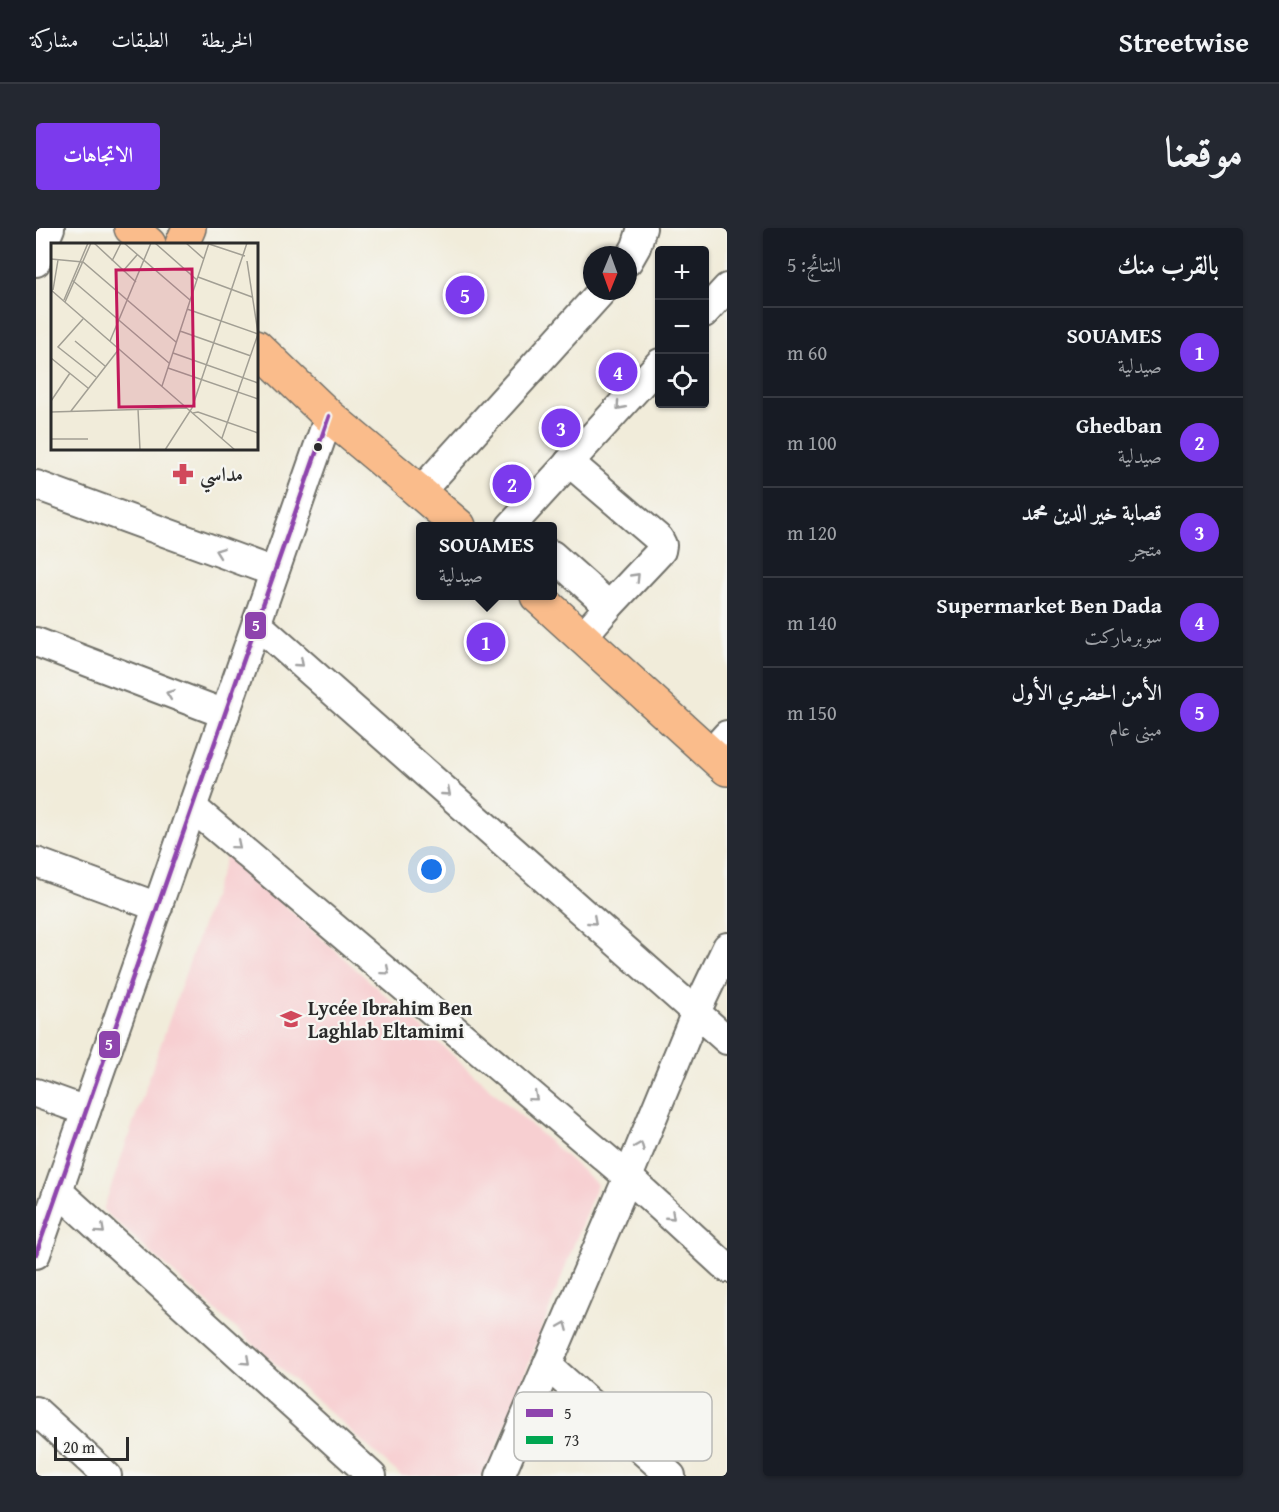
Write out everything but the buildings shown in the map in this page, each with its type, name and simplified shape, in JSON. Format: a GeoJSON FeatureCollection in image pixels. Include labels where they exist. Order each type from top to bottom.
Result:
{"type":"FeatureCollection","features":[{"type":"Feature","properties":{"kind":"main road"},"geometry":{"type":"LineString","coordinates":[[131,228],[148,243]]}},
{"type":"Feature","properties":{"kind":"main road"},"geometry":{"type":"LineString","coordinates":[[182,243],[189,228]]}},
{"type":"Feature","properties":{"kind":"main road"},"geometry":{"type":"LineString","coordinates":[[258,348],[329,416],[454,522]]}},
{"type":"Feature","properties":{"kind":"main road"},"geometry":{"type":"LineString","coordinates":[[542,600],[721,753]]}},
{"type":"Feature","properties":{"kind":"street"},"geometry":{"type":"LineString","coordinates":[[36,262],[50,228]]}},
{"type":"Feature","properties":{"kind":"street"},"geometry":{"type":"LineString","coordinates":[[636,246],[642,228]]}},
{"type":"Feature","properties":{"kind":"street"},"geometry":{"type":"LineString","coordinates":[[420,492],[594,300]]}},
{"type":"Feature","properties":{"kind":"street"},"geometry":{"type":"LineString","coordinates":[[518,522],[655,368]]}},
{"type":"Feature","properties":{"kind":"street"},"geometry":{"type":"LineString","coordinates":[[36,1254],[329,416]]}},
{"type":"Feature","properties":{"kind":"street"},"geometry":{"type":"LineString","coordinates":[[569,462],[659,539],[662,545],[661,551],[583,636]]}},
{"type":"Feature","properties":{"kind":"street"},"geometry":{"type":"LineString","coordinates":[[36,485],[274,572]]}},
{"type":"Feature","properties":{"kind":"street"},"geometry":{"type":"LineString","coordinates":[[557,559],[609,606]]}},
{"type":"Feature","properties":{"kind":"street"},"geometry":{"type":"LineString","coordinates":[[257,624],[727,1040]]}},
{"type":"Feature","properties":{"kind":"street"},"geometry":{"type":"LineString","coordinates":[[36,642],[225,714]]}},
{"type":"Feature","properties":{"kind":"street"},"geometry":{"type":"LineString","coordinates":[[192,807],[628,1177],[727,1268]]}},
{"type":"Feature","properties":{"kind":"street"},"geometry":{"type":"LineString","coordinates":[[36,862],[158,907]]}},
{"type":"Feature","properties":{"kind":"street"},"geometry":{"type":"LineString","coordinates":[[536,1392],[696,1012],[727,947]]}},
{"type":"Feature","properties":{"kind":"street"},"geometry":{"type":"LineString","coordinates":[[36,1093],[86,1112]]}},
{"type":"Feature","properties":{"kind":"street"},"geometry":{"type":"LineString","coordinates":[[58,1191],[372,1476]]}},
{"type":"Feature","properties":{"kind":"street"},"geometry":{"type":"LineString","coordinates":[[547,1365],[576,1392]]}},
{"type":"Feature","properties":{"kind":"street"},"geometry":{"type":"LineString","coordinates":[[36,1411],[107,1476]]}},
{"type":"Feature","properties":{"kind":"street"},"geometry":{"type":"LineString","coordinates":[[500,1476],[514,1443]]}},
{"type":"Feature","properties":{"kind":"street"},"geometry":{"type":"LineString","coordinates":[[648,1461],[661,1473]]}},
{"type":"Feature","properties":{"kind":"shaded area","name":"Lycée Ibrahim Ben Laghlab Eltamimi"},"geometry":{"type":"Polygon","coordinates":[[[227,854],[597,1184],[518,1392],[514,1392],[514,1402],[486,1476],[401,1476],[103,1210],[227,854]]]}},
{"type":"Feature","properties":{"kind":"transit line","name":"5"},"geometry":{"type":"LineString","coordinates":[[36,1254],[329,416]]}},
{"type":"Feature","properties":{"kind":"place","name":"الأمن الحضري الأول"},"geometry":{"type":"Point","coordinates":[465,295]}},
{"type":"Feature","properties":{"kind":"place","name":"Supermarket Ben Dada"},"geometry":{"type":"Point","coordinates":[618,372]}},
{"type":"Feature","properties":{"kind":"place","name":"قصابة خير الدين محمد"},"geometry":{"type":"Point","coordinates":[561,428]}},
{"type":"Feature","properties":{"kind":"place","name":"مداسي"},"geometry":{"type":"Point","coordinates":[183,474]}},
{"type":"Feature","properties":{"kind":"place","name":"Ghedban"},"geometry":{"type":"Point","coordinates":[512,484]}},
{"type":"Feature","properties":{"kind":"place","name":"SOUAMES"},"geometry":{"type":"Point","coordinates":[486,642]}},
{"type":"Feature","properties":{"kind":"place","name":"Lycée Ibrahim Ben Laghlab Eltamimi"},"geometry":{"type":"Point","coordinates":[291,1019]}}]}
